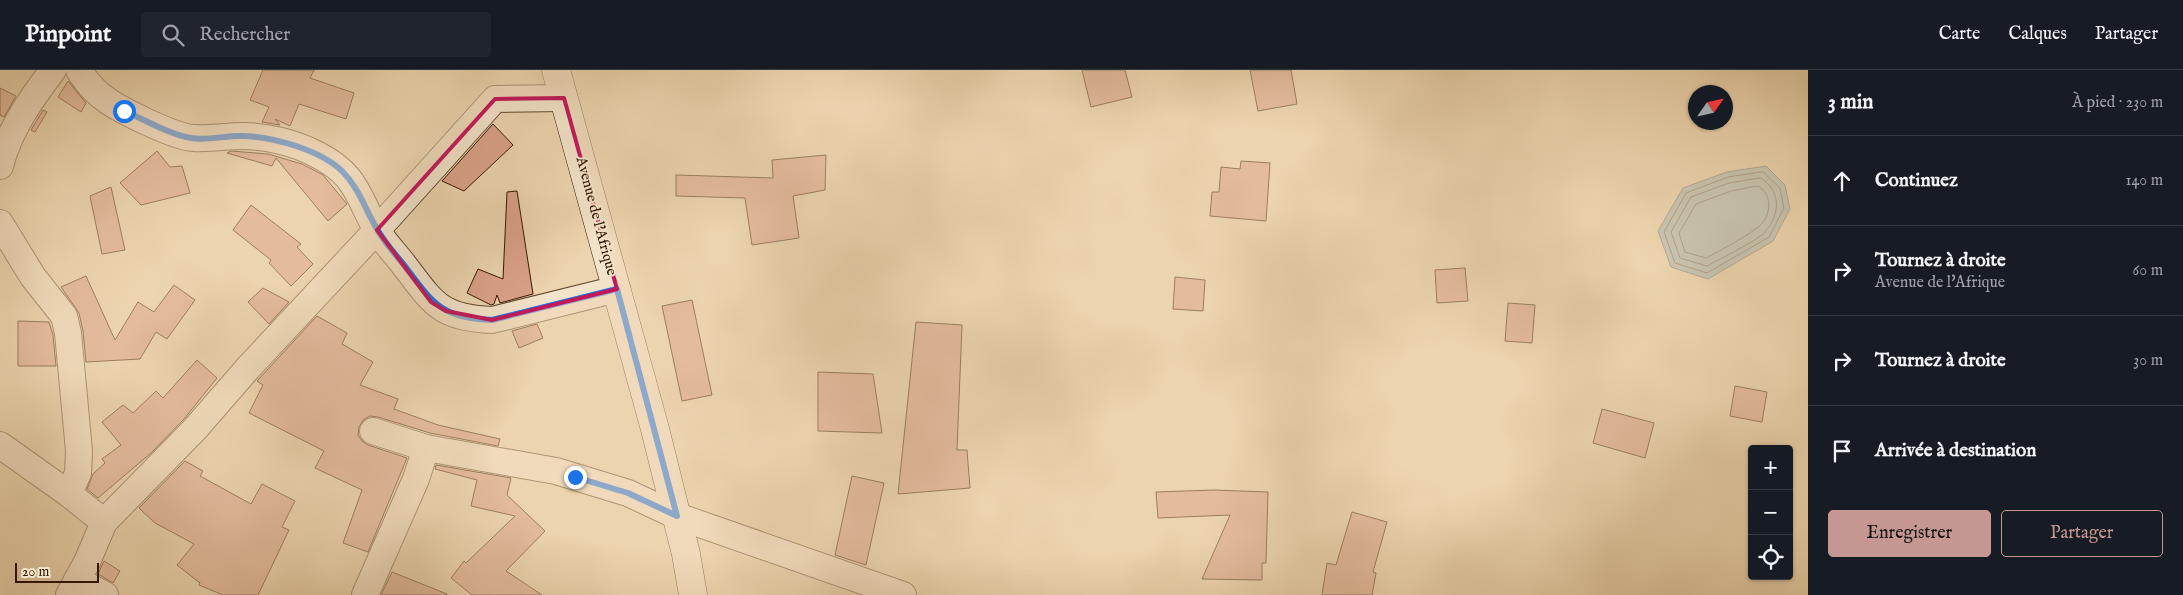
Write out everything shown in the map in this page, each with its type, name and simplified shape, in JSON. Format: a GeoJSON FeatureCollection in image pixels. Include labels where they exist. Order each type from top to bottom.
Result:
{"type":"FeatureCollection","features":[{"type":"Feature","properties":{"kind":"main road","name":"Avenue de l'Afrique"},"geometry":{"type":"LineString","coordinates":[[556,70],[617,289],[677,516],[693,595]]}},
{"type":"Feature","properties":{"kind":"street"},"geometry":{"type":"LineString","coordinates":[[0,166],[4,150],[23,114],[53,70]]}},
{"type":"Feature","properties":{"kind":"street"},"geometry":{"type":"LineString","coordinates":[[79,70],[103,98],[124,111],[166,130],[192,138],[245,136],[280,141],[316,154],[341,170],[357,189],[377,230],[431,302],[446,312],[473,319],[492,320],[617,289]]}},
{"type":"Feature","properties":{"kind":"street"},"geometry":{"type":"LineString","coordinates":[[105,595],[73,587],[87,562],[104,522],[195,429],[248,368],[377,230],[495,99],[564,98]]}},
{"type":"Feature","properties":{"kind":"street"},"geometry":{"type":"LineString","coordinates":[[0,223],[33,277],[64,316],[68,333],[79,451],[78,473],[69,494]]}},
{"type":"Feature","properties":{"kind":"street"},"geometry":{"type":"LineString","coordinates":[[373,432],[426,448],[556,471],[628,493],[677,516],[903,595]]}},
{"type":"Feature","properties":{"kind":"street"},"geometry":{"type":"LineString","coordinates":[[0,446],[69,494],[104,522]]}},
{"type":"Feature","properties":{"kind":"street"},"geometry":{"type":"LineString","coordinates":[[365,595],[416,479],[426,448]]}},
{"type":"Feature","properties":{"kind":"highlighted area"},"geometry":{"type":"Polygon","coordinates":[[[564,98],[617,289],[492,320],[446,311],[431,302],[377,230],[495,99],[564,98]]]}},
{"type":"Feature","properties":{"kind":"water"},"geometry":{"type":"Polygon","coordinates":[[[1766,166],[1785,185],[1790,209],[1773,241],[1708,279],[1671,267],[1658,231],[1683,188],[1727,172],[1766,166]]]}},
{"type":"Feature","properties":{"kind":"building"},"geometry":{"type":"Polygon","coordinates":[[[263,70],[314,70],[310,78],[354,93],[346,119],[299,104],[290,126],[275,119],[280,125],[262,122],[269,107],[250,100],[263,70]]]}},
{"type":"Feature","properties":{"kind":"building"},"geometry":{"type":"Polygon","coordinates":[[[1082,70],[1125,70],[1132,97],[1091,107],[1082,70]]]}},
{"type":"Feature","properties":{"kind":"building"},"geometry":{"type":"Polygon","coordinates":[[[1250,70],[1291,70],[1297,104],[1258,111],[1250,70]]]}},
{"type":"Feature","properties":{"kind":"building"},"geometry":{"type":"Polygon","coordinates":[[[68,81],[86,103],[81,112],[58,97],[68,81]]]}},
{"type":"Feature","properties":{"kind":"building"},"geometry":{"type":"Polygon","coordinates":[[[0,88],[16,96],[4,117],[0,115],[0,88]]]}},
{"type":"Feature","properties":{"kind":"building"},"geometry":{"type":"Polygon","coordinates":[[[43,110],[47,112],[35,132],[31,130],[43,110]]]}},
{"type":"Feature","properties":{"kind":"building"},"geometry":{"type":"Polygon","coordinates":[[[493,124],[513,145],[464,191],[442,181],[493,124]]]}},
{"type":"Feature","properties":{"kind":"building"},"geometry":{"type":"Polygon","coordinates":[[[157,151],[170,167],[182,166],[190,193],[141,205],[120,183],[157,151]]]}},
{"type":"Feature","properties":{"kind":"building"},"geometry":{"type":"Polygon","coordinates":[[[231,151],[268,154],[302,164],[323,175],[347,204],[328,221],[276,158],[272,166],[227,153],[231,151]]]}},
{"type":"Feature","properties":{"kind":"building"},"geometry":{"type":"Polygon","coordinates":[[[826,155],[825,190],[793,196],[799,238],[752,245],[745,198],[676,196],[676,175],[773,178],[772,160],[826,155]]]}},
{"type":"Feature","properties":{"kind":"building"},"geometry":{"type":"Polygon","coordinates":[[[1241,161],[1270,163],[1266,221],[1210,216],[1212,192],[1219,192],[1221,167],[1240,169],[1241,161]]]}},
{"type":"Feature","properties":{"kind":"building"},"geometry":{"type":"Polygon","coordinates":[[[111,187],[125,250],[102,254],[90,196],[111,187]]]}},
{"type":"Feature","properties":{"kind":"building"},"geometry":{"type":"Polygon","coordinates":[[[517,191],[533,294],[500,303],[497,295],[494,304],[491,305],[467,293],[478,269],[503,279],[507,192],[517,191]]]}},
{"type":"Feature","properties":{"kind":"building"},"geometry":{"type":"Polygon","coordinates":[[[251,205],[301,244],[297,247],[313,264],[291,286],[269,263],[271,260],[233,230],[251,205]]]}},
{"type":"Feature","properties":{"kind":"building"},"geometry":{"type":"Polygon","coordinates":[[[1465,268],[1468,301],[1437,303],[1435,270],[1465,268]]]}},
{"type":"Feature","properties":{"kind":"building"},"geometry":{"type":"Polygon","coordinates":[[[86,276],[115,340],[138,302],[154,312],[174,285],[195,300],[167,339],[156,332],[140,359],[86,362],[79,313],[61,287],[86,276]]]}},
{"type":"Feature","properties":{"kind":"building"},"geometry":{"type":"Polygon","coordinates":[[[1175,277],[1205,280],[1203,311],[1173,309],[1175,277]]]}},
{"type":"Feature","properties":{"kind":"building"},"geometry":{"type":"Polygon","coordinates":[[[263,288],[289,302],[269,324],[248,302],[263,288]]]}},
{"type":"Feature","properties":{"kind":"building"},"geometry":{"type":"Polygon","coordinates":[[[692,300],[712,395],[682,401],[662,306],[692,300]]]}},
{"type":"Feature","properties":{"kind":"building"},"geometry":{"type":"Polygon","coordinates":[[[1508,303],[1535,305],[1532,343],[1505,341],[1508,303]]]}},
{"type":"Feature","properties":{"kind":"building"},"geometry":{"type":"Polygon","coordinates":[[[317,316],[347,333],[342,344],[373,362],[360,385],[398,399],[394,409],[438,425],[500,439],[498,446],[430,433],[378,417],[370,416],[363,420],[359,427],[358,435],[362,441],[368,445],[407,458],[368,552],[343,543],[362,490],[315,468],[324,451],[249,413],[263,385],[257,381],[317,316]]]}},
{"type":"Feature","properties":{"kind":"building"},"geometry":{"type":"Polygon","coordinates":[[[18,321],[49,322],[53,335],[56,366],[18,366],[18,321]]]}},
{"type":"Feature","properties":{"kind":"building"},"geometry":{"type":"Polygon","coordinates":[[[916,322],[962,325],[957,450],[967,450],[970,488],[898,494],[916,322]]]}},
{"type":"Feature","properties":{"kind":"building"},"geometry":{"type":"Polygon","coordinates":[[[537,324],[543,338],[519,348],[512,331],[537,324]]]}},
{"type":"Feature","properties":{"kind":"building"},"geometry":{"type":"Polygon","coordinates":[[[197,360],[217,378],[184,419],[151,453],[98,498],[87,489],[93,474],[105,463],[102,459],[121,445],[102,422],[123,405],[133,413],[156,391],[163,398],[197,360]]]}},
{"type":"Feature","properties":{"kind":"building"},"geometry":{"type":"Polygon","coordinates":[[[818,372],[873,374],[882,433],[818,431],[818,372]]]}},
{"type":"Feature","properties":{"kind":"building"},"geometry":{"type":"Polygon","coordinates":[[[1735,386],[1767,392],[1762,422],[1730,416],[1735,386]]]}},
{"type":"Feature","properties":{"kind":"building"},"geometry":{"type":"Polygon","coordinates":[[[1602,409],[1654,423],[1645,458],[1593,443],[1602,409]]]}},
{"type":"Feature","properties":{"kind":"building"},"geometry":{"type":"Polygon","coordinates":[[[185,461],[203,471],[200,476],[251,504],[262,484],[295,501],[282,527],[289,530],[258,595],[223,595],[199,585],[200,583],[177,565],[194,544],[155,523],[139,508],[185,461]]]}},
{"type":"Feature","properties":{"kind":"building"},"geometry":{"type":"Polygon","coordinates":[[[436,465],[511,478],[507,495],[545,531],[506,571],[542,595],[472,595],[451,578],[464,561],[466,563],[515,516],[471,506],[477,480],[435,469],[436,465]]]}},
{"type":"Feature","properties":{"kind":"building"},"geometry":{"type":"Polygon","coordinates":[[[852,476],[884,483],[866,565],[835,555],[852,476]]]}},
{"type":"Feature","properties":{"kind":"building"},"geometry":{"type":"Polygon","coordinates":[[[1214,490],[1268,492],[1266,563],[1262,563],[1262,580],[1202,579],[1230,515],[1158,518],[1156,492],[1214,490]]]}},
{"type":"Feature","properties":{"kind":"building"},"geometry":{"type":"Polygon","coordinates":[[[1352,512],[1387,522],[1373,572],[1376,573],[1372,595],[1322,595],[1327,563],[1336,565],[1352,512]]]}},
{"type":"Feature","properties":{"kind":"building"},"geometry":{"type":"Polygon","coordinates":[[[104,561],[120,571],[113,583],[98,574],[104,561]]]}},
{"type":"Feature","properties":{"kind":"building"},"geometry":{"type":"Polygon","coordinates":[[[392,572],[447,594],[447,595],[381,595],[392,572]]]}},
{"type":"Feature","properties":{"kind":"route"},"geometry":{"type":"LineString","coordinates":[[124,111],[166,130],[192,138],[245,136],[280,141],[316,154],[341,170],[357,189],[377,230],[431,302],[446,312],[473,319],[492,320],[617,289],[677,516],[628,493],[575,477]]}}]}
